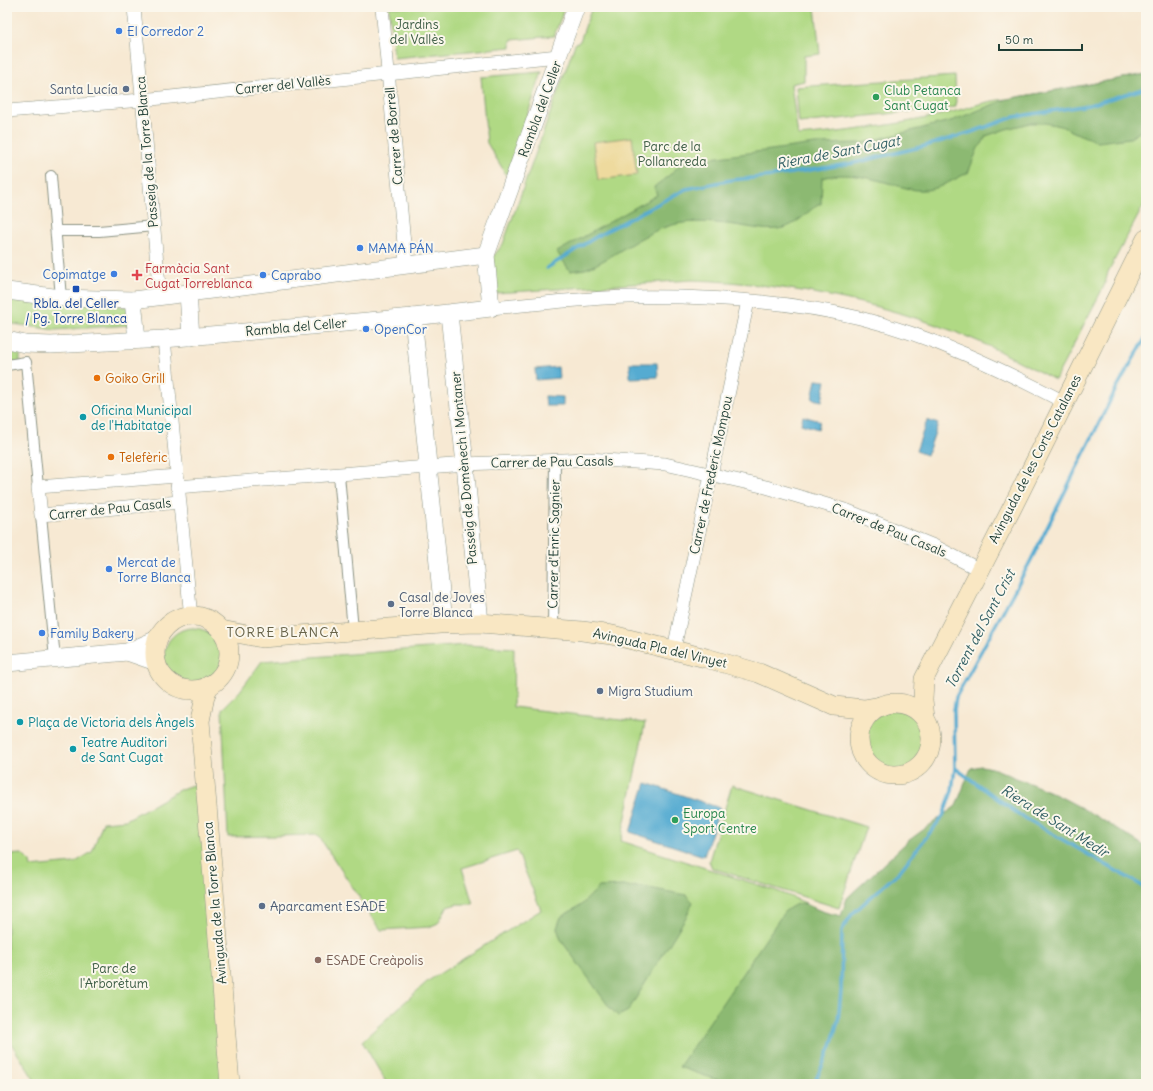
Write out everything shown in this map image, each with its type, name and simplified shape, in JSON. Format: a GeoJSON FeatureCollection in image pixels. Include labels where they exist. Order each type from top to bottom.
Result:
{"type":"FeatureCollection","features":[{"type":"Feature","properties":{"kind":"main road","name":"Avinguda de les Corts Catalanes"},"geometry":{"type":"LineString","coordinates":[[925,718],[922,700],[924,679],[1146,239]]}},
{"type":"Feature","properties":{"kind":"main road"},"geometry":{"type":"LineString","coordinates":[[191,618],[209,621],[222,630],[228,640],[230,650],[229,659],[224,671],[209,685],[196,690],[180,688],[163,676],[156,662],[155,646],[157,639],[168,626],[178,620],[191,618]]}},
{"type":"Feature","properties":{"kind":"main road","name":"Avinguda Pla del Vinyet"},"geometry":{"type":"LineString","coordinates":[[222,630],[262,638],[440,624],[480,623],[553,628],[612,635],[674,649],[759,673],[834,706],[864,709],[888,704]]}},
{"type":"Feature","properties":{"kind":"main road","name":"Avinguda Pla del Vinyet"},"geometry":{"type":"LineString","coordinates":[[229,659],[248,644],[262,638]]}},
{"type":"Feature","properties":{"kind":"main road","name":"Avinguda de les Corts Catalanes"},"geometry":{"type":"LineString","coordinates":[[888,704],[924,679]]}},
{"type":"Feature","properties":{"kind":"main road","name":"Avinguda de la Torre Blanca"},"geometry":{"type":"LineString","coordinates":[[209,685],[205,696],[200,721],[230,1084]]}},
{"type":"Feature","properties":{"kind":"main road","name":"Avinguda de la Torre Blanca"},"geometry":{"type":"LineString","coordinates":[[180,688],[200,721]]}},
{"type":"Feature","properties":{"kind":"main road"},"geometry":{"type":"LineString","coordinates":[[888,704],[911,705],[920,711],[925,718],[931,734],[931,744],[928,754],[923,762],[906,774],[886,774],[873,767],[864,756],[860,737],[867,716],[888,704]]}},
{"type":"Feature","properties":{"kind":"main road","name":"Avinguda Pla del Vinyet"},"geometry":{"type":"LineString","coordinates":[[834,706],[850,723],[860,737]]}},
{"type":"Feature","properties":{"kind":"street","name":"Passeig de la Torre Blanca"},"geometry":{"type":"LineString","coordinates":[[134,7],[160,297]]}},
{"type":"Feature","properties":{"kind":"street","name":"Carrer de Borrell"},"geometry":{"type":"LineString","coordinates":[[382,7],[406,266]]}},
{"type":"Feature","properties":{"kind":"street","name":"Rambla del Celler"},"geometry":{"type":"LineString","coordinates":[[7,340],[25,344],[51,345],[164,339],[448,314],[491,308],[486,255],[576,7]]}},
{"type":"Feature","properties":{"kind":"street","name":"Carrer del Vallès"},"geometry":{"type":"LineString","coordinates":[[7,111],[142,100],[558,56]]}},
{"type":"Feature","properties":{"kind":"street"},"geometry":{"type":"LineString","coordinates":[[52,176],[61,298]]}},
{"type":"Feature","properties":{"kind":"street"},"geometry":{"type":"LineString","coordinates":[[56,231],[99,231],[154,226]]}},
{"type":"Feature","properties":{"kind":"street"},"geometry":{"type":"LineString","coordinates":[[7,291],[61,298],[133,300],[486,255]]}},
{"type":"Feature","properties":{"kind":"street"},"geometry":{"type":"LineString","coordinates":[[188,293],[192,337]]}},
{"type":"Feature","properties":{"kind":"street"},"geometry":{"type":"LineString","coordinates":[[491,308],[628,297],[702,298],[787,305],[860,318],[917,335],[979,359],[1064,402]]}},
{"type":"Feature","properties":{"kind":"street"},"geometry":{"type":"LineString","coordinates":[[133,300],[137,340]]}},
{"type":"Feature","properties":{"kind":"street","name":"Carrer de Frederic Mompou"},"geometry":{"type":"LineString","coordinates":[[674,649],[748,301]]}},
{"type":"Feature","properties":{"kind":"street","name":"Passeig de Domènech i Montaner"},"geometry":{"type":"LineString","coordinates":[[448,314],[465,464],[480,623]]}},
{"type":"Feature","properties":{"kind":"street"},"geometry":{"type":"LineString","coordinates":[[413,317],[427,468],[443,612],[440,624]]}},
{"type":"Feature","properties":{"kind":"street"},"geometry":{"type":"LineString","coordinates":[[164,339],[191,618]]}},
{"type":"Feature","properties":{"kind":"street"},"geometry":{"type":"LineString","coordinates":[[7,365],[26,362],[38,487]]}},
{"type":"Feature","properties":{"kind":"street","name":"Carrer de Pau Casals"},"geometry":{"type":"LineString","coordinates":[[179,502],[41,515],[38,487],[339,475],[465,464],[588,459],[665,464],[766,487],[848,511],[934,546],[980,570]]}},
{"type":"Feature","properties":{"kind":"street","name":"Carrer d'Enric Sagnier"},"geometry":{"type":"LineString","coordinates":[[553,628],[555,461]]}},
{"type":"Feature","properties":{"kind":"street"},"geometry":{"type":"LineString","coordinates":[[339,475],[353,630]]}},
{"type":"Feature","properties":{"kind":"street"},"geometry":{"type":"LineString","coordinates":[[41,515],[55,659]]}},
{"type":"Feature","properties":{"kind":"street"},"geometry":{"type":"LineString","coordinates":[[7,663],[127,652],[157,639]]}},
{"type":"Feature","properties":{"kind":"street"},"geometry":{"type":"LineString","coordinates":[[127,652],[156,662]]}},
{"type":"Feature","properties":{"kind":"green space","name":"Jardins del Vallès"},"geometry":{"type":"Polygon","coordinates":[[[389,7],[565,7],[554,36],[511,40],[511,47],[394,58],[389,7]]]}},
{"type":"Feature","properties":{"kind":"green space","name":"Parc de la Pollancreda"},"geometry":{"type":"Polygon","coordinates":[[[592,7],[815,7],[820,54],[804,56],[804,81],[791,84],[798,136],[849,131],[899,123],[942,115],[997,100],[1146,74],[1146,201],[1108,272],[1105,284],[1055,380],[993,348],[959,333],[884,309],[846,299],[807,292],[768,286],[692,280],[496,293],[492,258],[503,244],[575,44],[580,41],[592,7]]]}},
{"type":"Feature","properties":{"kind":"green space"},"geometry":{"type":"Polygon","coordinates":[[[542,72],[507,176],[487,143],[481,77],[542,72]]]}},
{"type":"Feature","properties":{"kind":"green space"},"geometry":{"type":"Polygon","coordinates":[[[1146,74],[1146,128],[1130,138],[1098,142],[1061,126],[1045,123],[1030,123],[986,136],[978,148],[968,173],[936,188],[916,190],[857,176],[830,176],[822,178],[821,204],[818,204],[793,224],[783,228],[765,229],[702,222],[689,222],[671,225],[659,229],[636,241],[593,266],[585,269],[570,271],[557,252],[657,195],[654,187],[672,173],[682,162],[815,144],[863,143],[954,120],[1007,99],[1146,74]]]}},
{"type":"Feature","properties":{"kind":"green space","name":"Club Petanca Sant Cugat"},"geometry":{"type":"Polygon","coordinates":[[[955,76],[956,107],[799,123],[796,87],[955,76]]]}},
{"type":"Feature","properties":{"kind":"green space"},"geometry":{"type":"Polygon","coordinates":[[[7,295],[129,307],[130,325],[55,330],[7,323],[7,295]]]}},
{"type":"Feature","properties":{"kind":"green space"},"geometry":{"type":"Polygon","coordinates":[[[7,350],[20,353],[20,364],[7,361],[7,350]]]}},
{"type":"Feature","properties":{"kind":"green space"},"geometry":{"type":"Polygon","coordinates":[[[193,628],[204,630],[217,641],[220,646],[222,657],[220,668],[209,681],[204,684],[193,686],[182,684],[169,673],[166,668],[164,657],[166,646],[177,633],[182,630],[193,628]]]}},
{"type":"Feature","properties":{"kind":"green space"},"geometry":{"type":"Polygon","coordinates":[[[466,645],[514,648],[513,707],[645,723],[621,841],[777,891],[806,903],[792,908],[787,1084],[387,1084],[362,1041],[428,981],[541,910],[517,851],[462,868],[473,904],[457,904],[447,907],[438,923],[429,927],[381,930],[318,835],[228,837],[222,709],[240,691],[262,661],[466,645]]]}},
{"type":"Feature","properties":{"kind":"green space"},"geometry":{"type":"Polygon","coordinates":[[[895,710],[911,715],[916,719],[920,724],[925,740],[920,756],[916,761],[911,765],[895,770],[879,765],[874,761],[870,756],[865,740],[870,724],[874,719],[879,715],[895,710]]]}},
{"type":"Feature","properties":{"kind":"green space"},"geometry":{"type":"Polygon","coordinates":[[[981,766],[999,770],[1051,792],[1099,818],[1146,847],[1146,1084],[729,1084],[679,1067],[784,912],[796,904],[801,903],[827,913],[841,916],[847,898],[908,841],[956,806],[971,768],[981,766]]]}},
{"type":"Feature","properties":{"kind":"green space","name":"Parc de l'Arborètum"},"geometry":{"type":"Polygon","coordinates":[[[204,781],[230,1084],[37,1084],[7,1037],[7,855],[22,854],[30,862],[31,867],[74,863],[92,852],[103,822],[126,820],[181,789],[204,781]]]}},
{"type":"Feature","properties":{"kind":"green space"},"geometry":{"type":"Polygon","coordinates":[[[732,785],[866,827],[839,908],[712,868],[709,861],[732,785]]]}},
{"type":"Feature","properties":{"kind":"green space"},"geometry":{"type":"Polygon","coordinates":[[[599,887],[643,887],[686,895],[693,902],[686,917],[628,1011],[618,1016],[610,1008],[561,940],[557,928],[561,917],[581,905],[599,887]]]}},
{"type":"Feature","properties":{"kind":"sand"},"geometry":{"type":"Polygon","coordinates":[[[632,137],[637,175],[598,180],[593,142],[632,137]]]}},
{"type":"Feature","properties":{"kind":"water"},"geometry":{"type":"Polygon","coordinates":[[[630,363],[657,363],[658,377],[630,378],[630,363]]]}},
{"type":"Feature","properties":{"kind":"water"},"geometry":{"type":"Polygon","coordinates":[[[558,367],[559,378],[536,380],[535,369],[558,367]]]}},
{"type":"Feature","properties":{"kind":"water"},"geometry":{"type":"Polygon","coordinates":[[[816,380],[826,381],[822,401],[812,399],[816,380]]]}},
{"type":"Feature","properties":{"kind":"water"},"geometry":{"type":"Polygon","coordinates":[[[545,396],[563,397],[563,406],[546,406],[545,396]]]}},
{"type":"Feature","properties":{"kind":"water"},"geometry":{"type":"Polygon","coordinates":[[[803,416],[820,421],[818,429],[801,424],[803,416]]]}},
{"type":"Feature","properties":{"kind":"water"},"geometry":{"type":"Polygon","coordinates":[[[927,420],[938,424],[927,455],[916,451],[927,420]]]}},
{"type":"Feature","properties":{"kind":"water","name":"Europa Sport Centre"},"geometry":{"type":"Polygon","coordinates":[[[646,783],[720,808],[704,856],[630,832],[646,783]]]}},
{"type":"Feature","properties":{"kind":"waterway","name":"Riera de Sant Cugat"},"geometry":{"type":"LineString","coordinates":[[547,268],[599,235],[686,189],[731,180],[774,176],[854,163],[925,146],[972,132],[1014,117],[1089,105],[1146,88]]}},
{"type":"Feature","properties":{"kind":"waterway","name":"Torrent del Sant Crist"},"geometry":{"type":"LineString","coordinates":[[814,1084],[831,1046],[838,1021],[841,991],[842,930],[852,914],[899,872],[943,816],[952,791],[955,768],[954,710],[956,697],[1030,562],[1116,389],[1146,337]]}},
{"type":"Feature","properties":{"kind":"waterway","name":"Riera de Sant Medir"},"geometry":{"type":"LineString","coordinates":[[955,768],[1020,815],[1146,888]]}},
{"type":"Feature","properties":{"kind":"place","name":"El Corredor 2"},"geometry":{"type":"Point","coordinates":[119,31]}},
{"type":"Feature","properties":{"kind":"place","name":"Santa Lucía"},"geometry":{"type":"Point","coordinates":[126,89]}},
{"type":"Feature","properties":{"kind":"place","name":"Club Petanca Sant Cugat"},"geometry":{"type":"Point","coordinates":[876,97]}},
{"type":"Feature","properties":{"kind":"place","name":"MAMA PÁN"},"geometry":{"type":"Point","coordinates":[360,248]}},
{"type":"Feature","properties":{"kind":"place","name":"Copimatge"},"geometry":{"type":"Point","coordinates":[114,274]}},
{"type":"Feature","properties":{"kind":"place","name":"Farmàcia Sant Cugat Torreblanca"},"geometry":{"type":"Point","coordinates":[137,275]}},
{"type":"Feature","properties":{"kind":"place","name":"Caprabo"},"geometry":{"type":"Point","coordinates":[263,275]}},
{"type":"Feature","properties":{"kind":"place","name":"Rbla. del Celler / Pg. Torre Blanca"},"geometry":{"type":"Point","coordinates":[76,289]}},
{"type":"Feature","properties":{"kind":"place","name":"OpenCor"},"geometry":{"type":"Point","coordinates":[366,329]}},
{"type":"Feature","properties":{"kind":"place","name":"Goiko Grill"},"geometry":{"type":"Point","coordinates":[97,378]}},
{"type":"Feature","properties":{"kind":"place","name":"Oficina Municipal de l'Habitatge"},"geometry":{"type":"Point","coordinates":[83,417]}},
{"type":"Feature","properties":{"kind":"place","name":"Telefèric"},"geometry":{"type":"Point","coordinates":[111,457]}},
{"type":"Feature","properties":{"kind":"place","name":"Mercat de Torre Blanca"},"geometry":{"type":"Point","coordinates":[109,569]}},
{"type":"Feature","properties":{"kind":"place","name":"Casal de Joves Torre Blanca"},"geometry":{"type":"Point","coordinates":[391,604]}},
{"type":"Feature","properties":{"kind":"place","name":"Family Bakery"},"geometry":{"type":"Point","coordinates":[42,633]}},
{"type":"Feature","properties":{"kind":"place","name":"Migra Studium"},"geometry":{"type":"Point","coordinates":[600,691]}},
{"type":"Feature","properties":{"kind":"place","name":"Plaça de Victoria dels Àngels"},"geometry":{"type":"Point","coordinates":[20,722]}},
{"type":"Feature","properties":{"kind":"place","name":"Teatre Auditori de Sant Cugat"},"geometry":{"type":"Point","coordinates":[73,749]}},
{"type":"Feature","properties":{"kind":"place","name":"Europa Sport Centre"},"geometry":{"type":"Point","coordinates":[675,820]}},
{"type":"Feature","properties":{"kind":"place","name":"Aparcament ESADE"},"geometry":{"type":"Point","coordinates":[262,906]}},
{"type":"Feature","properties":{"kind":"place","name":"ESADE Creàpolis"},"geometry":{"type":"Point","coordinates":[318,960]}},
{"type":"Feature","properties":{"kind":"district","name":"TORRE BLANCA"},"geometry":{"type":"Point","coordinates":[283,632]}}]}
